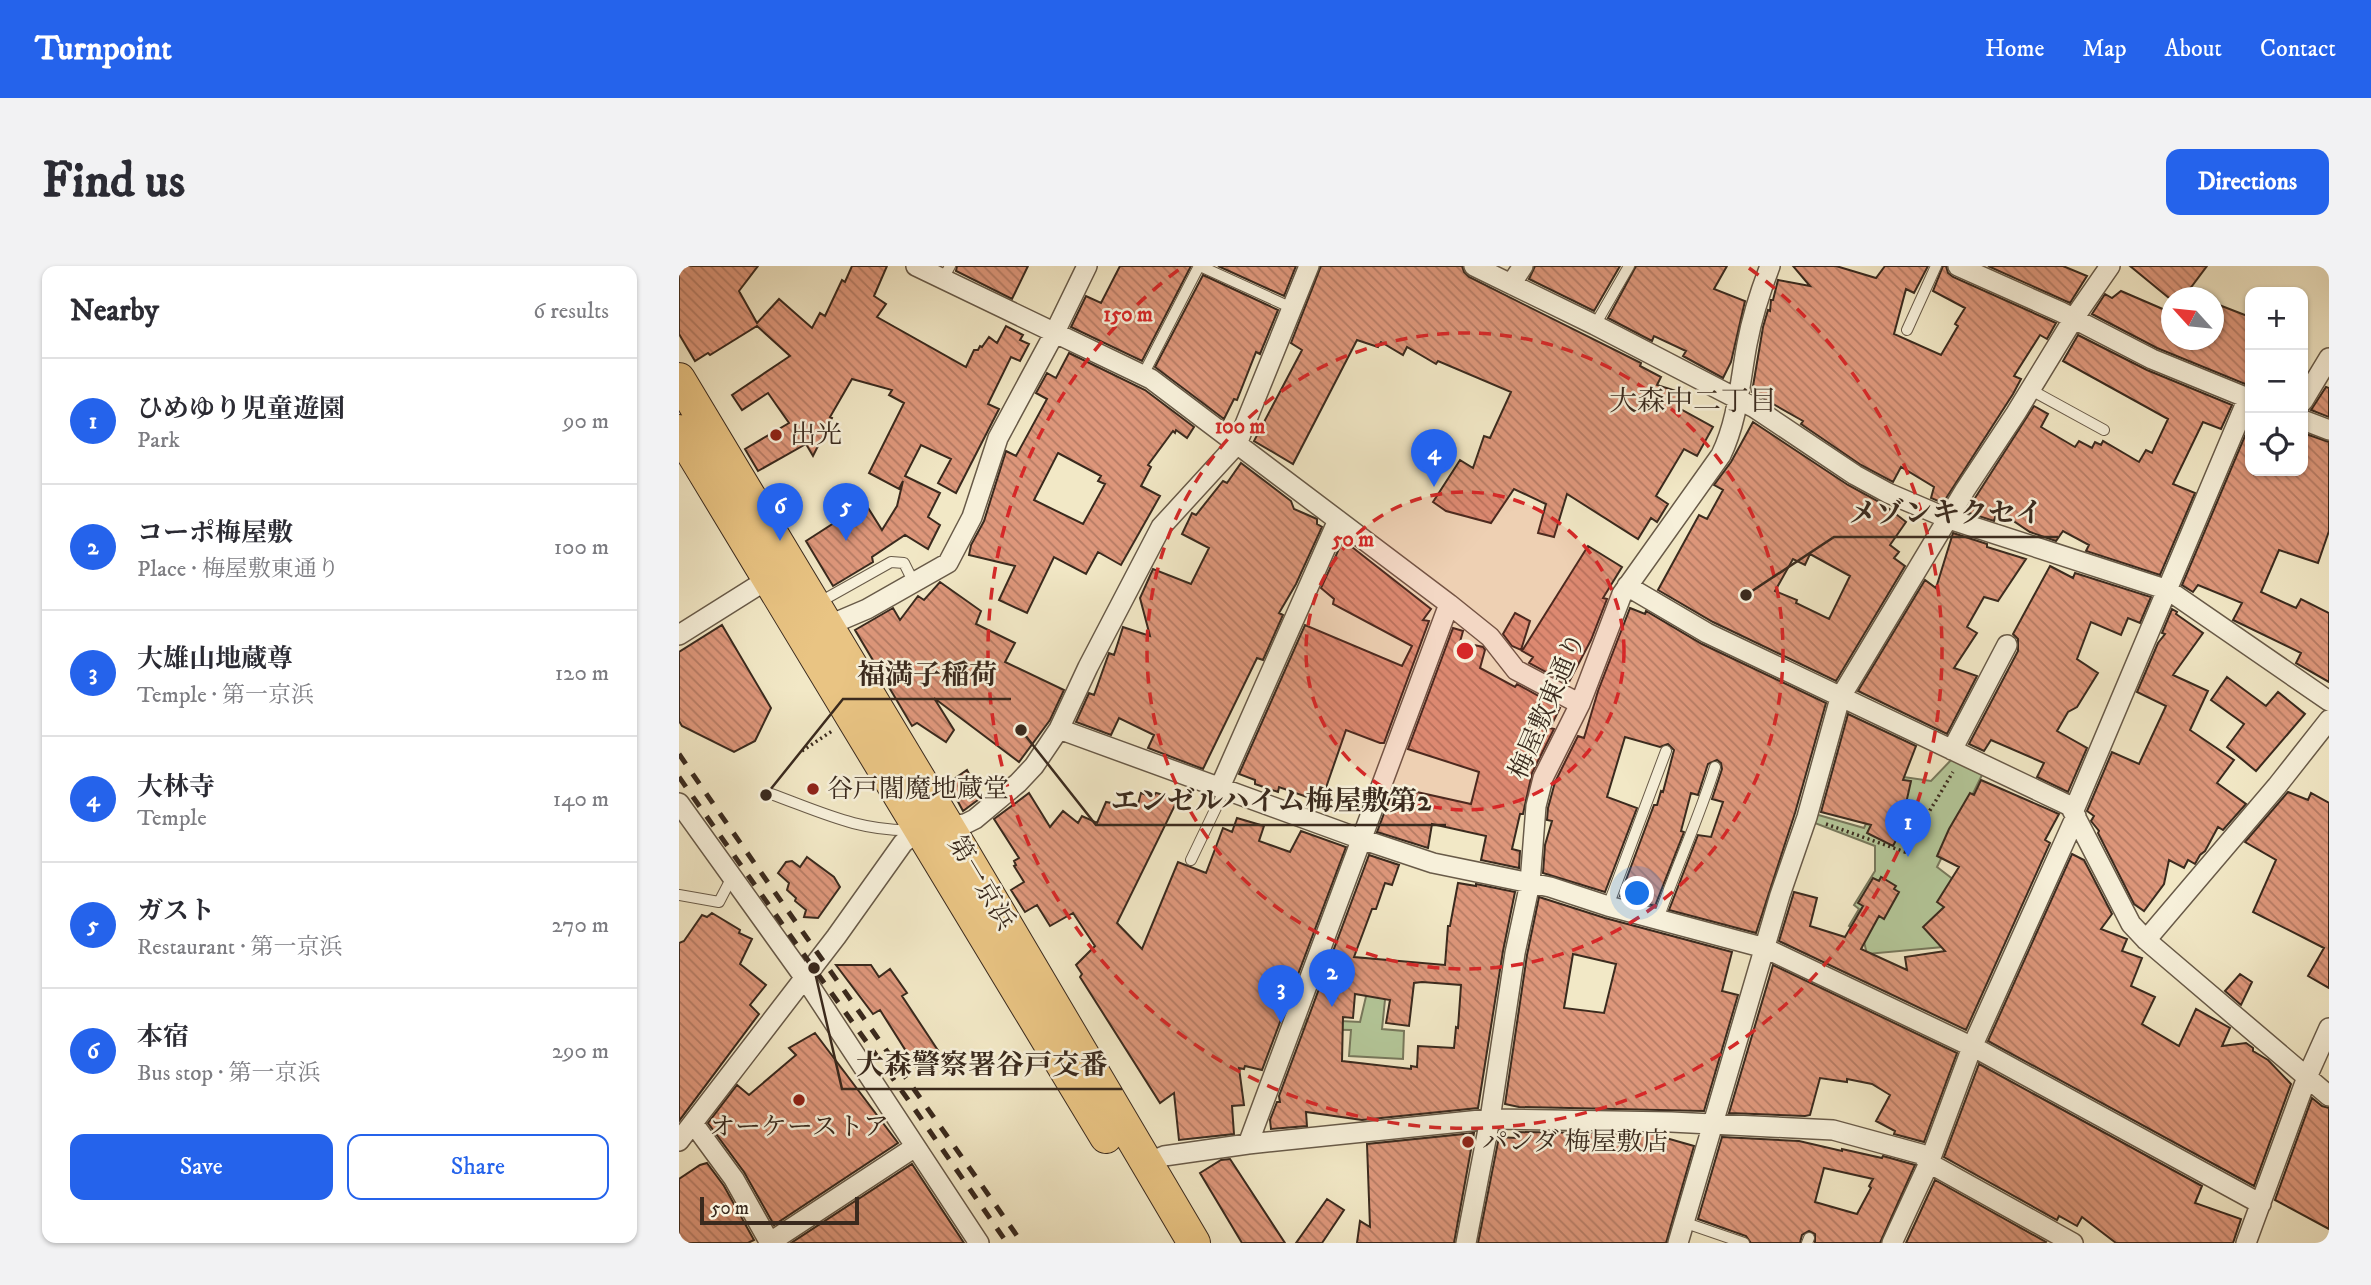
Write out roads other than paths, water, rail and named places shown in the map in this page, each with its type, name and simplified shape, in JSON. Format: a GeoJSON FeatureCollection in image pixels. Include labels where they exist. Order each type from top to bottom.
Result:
{"type":"FeatureCollection","features":[{"type":"Feature","properties":{"kind":"highway","name":"第一京浜"},"geometry":{"type":"LineString","coordinates":[[679,379],[821,615],[934,829],[1170,1243]]}},
{"type":"Feature","properties":{"kind":"highway","name":"第一京浜"},"geometry":{"type":"LineString","coordinates":[[679,431],[768,579],[934,829],[1195,1243]]}},
{"type":"Feature","properties":{"kind":"street"},"geometry":{"type":"LineString","coordinates":[[916,266],[947,273],[1054,334],[1143,375],[1449,604],[1490,637],[1516,670],[1580,704]]}},
{"type":"Feature","properties":{"kind":"street"},"geometry":{"type":"LineString","coordinates":[[821,615],[867,609],[948,563],[972,517],[998,438],[1087,266]]}},
{"type":"Feature","properties":{"kind":"street"},"geometry":{"type":"LineString","coordinates":[[679,1141],[836,937],[903,843],[934,829],[965,824],[975,819],[1034,766],[1059,729],[1093,657],[1161,527],[1237,444],[1309,266]]}},
{"type":"Feature","properties":{"kind":"street"},"geometry":{"type":"LineString","coordinates":[[1474,266],[1738,399],[1855,475],[1888,493],[1949,519],[2168,590],[2329,701]]}},
{"type":"Feature","properties":{"kind":"street"},"geometry":{"type":"LineString","coordinates":[[1511,284],[1523,266]]}},
{"type":"Feature","properties":{"kind":"street","name":"梅屋敷東通り"},"geometry":{"type":"LineString","coordinates":[[1466,1243],[1490,1119],[1515,953],[1530,883],[1536,806],[1543,778],[1580,704],[1627,586],[1721,455],[1738,399],[1752,320],[1770,266]]}},
{"type":"Feature","properties":{"kind":"street"},"geometry":{"type":"LineString","coordinates":[[1958,266],[2074,318],[2152,359],[2245,396]]}},
{"type":"Feature","properties":{"kind":"street"},"geometry":{"type":"LineString","coordinates":[[1678,1243],[1712,1123],[1807,817],[1840,698],[1965,490],[2110,266]]}},
{"type":"Feature","properties":{"kind":"street"},"geometry":{"type":"LineString","coordinates":[[2308,393],[2329,358]]}},
{"type":"Feature","properties":{"kind":"street"},"geometry":{"type":"LineString","coordinates":[[1892,1243],[1929,1163],[1972,1047],[2075,813],[2245,407]]}},
{"type":"Feature","properties":{"kind":"street"},"geometry":{"type":"LineString","coordinates":[[2308,421],[2329,430]]}},
{"type":"Feature","properties":{"kind":"street"},"geometry":{"type":"LineString","coordinates":[[1222,788],[1338,520]]}},
{"type":"Feature","properties":{"kind":"street"},"geometry":{"type":"LineString","coordinates":[[679,635],[768,579]]}},
{"type":"Feature","properties":{"kind":"street"},"geometry":{"type":"LineString","coordinates":[[1627,586],[1707,632],[2070,806],[2131,924],[2146,940],[2329,1096]]}},
{"type":"Feature","properties":{"kind":"street"},"geometry":{"type":"LineString","coordinates":[[1248,1144],[1449,604]]}},
{"type":"Feature","properties":{"kind":"street"},"geometry":{"type":"LineString","coordinates":[[1957,753],[2007,645]]}},
{"type":"Feature","properties":{"kind":"street"},"geometry":{"type":"LineString","coordinates":[[2146,940],[2277,786],[2329,720]]}},
{"type":"Feature","properties":{"kind":"street"},"geometry":{"type":"LineString","coordinates":[[1059,729],[1433,863],[1530,883],[1765,948],[1972,1047],[2261,1204]]}},
{"type":"Feature","properties":{"kind":"street"},"geometry":{"type":"LineString","coordinates":[[679,803],[804,977],[979,1243]]}},
{"type":"Feature","properties":{"kind":"street"},"geometry":{"type":"LineString","coordinates":[[2246,1243],[2307,1077],[2329,1028]]}},
{"type":"Feature","properties":{"kind":"street"},"geometry":{"type":"LineString","coordinates":[[1146,1163],[1164,1156],[1248,1144],[1490,1119],[1712,1123],[1833,1130],[1921,1154],[1929,1163],[2073,1243]]}},
{"type":"Feature","properties":{"kind":"street"},"geometry":{"type":"LineString","coordinates":[[693,1123],[734,1179],[770,1243],[915,1147]]}},
{"type":"Feature","properties":{"kind":"lane"},"geometry":{"type":"LineString","coordinates":[[1143,375],[1199,266],[1292,308]]}},
{"type":"Feature","properties":{"kind":"lane"},"geometry":{"type":"LineString","coordinates":[[1595,325],[1629,266]]}},
{"type":"Feature","properties":{"kind":"lane"},"geometry":{"type":"LineString","coordinates":[[1907,330],[1936,266]]}},
{"type":"Feature","properties":{"kind":"lane"},"geometry":{"type":"LineString","coordinates":[[2031,390],[2104,430]]}},
{"type":"Feature","properties":{"kind":"lane"},"geometry":{"type":"LineString","coordinates":[[821,615],[891,562],[904,563],[914,583]]}},
{"type":"Feature","properties":{"kind":"lane"},"geometry":{"type":"LineString","coordinates":[[1608,906],[1666,751]]}},
{"type":"Feature","properties":{"kind":"lane"},"geometry":{"type":"LineString","coordinates":[[1658,919],[1716,766]]}},
{"type":"Feature","properties":{"kind":"lane"},"geometry":{"type":"LineString","coordinates":[[1191,860],[1222,788]]}},
{"type":"Feature","properties":{"kind":"lane"},"geometry":{"type":"LineString","coordinates":[[771,794],[856,825],[881,830],[934,829]]}},
{"type":"Feature","properties":{"kind":"lane"},"geometry":{"type":"LineString","coordinates":[[679,895],[719,902],[731,877]]}},
{"type":"Feature","properties":{"kind":"lane"},"geometry":{"type":"LineString","coordinates":[[1683,1222],[1744,1243]]}},
{"type":"Feature","properties":{"kind":"railway"},"geometry":{"type":"LineString","coordinates":[[679,754],[1022,1243]]}},
{"type":"Feature","properties":{"kind":"railway"},"geometry":{"type":"LineString","coordinates":[[679,777],[1007,1243]]}},
{"type":"Feature","properties":{"kind":"place","name":"出光"},"geometry":{"type":"Point","coordinates":[776,435]}},
{"type":"Feature","properties":{"kind":"place","name":"大林寺"},"geometry":{"type":"Point","coordinates":[1434,487]}},
{"type":"Feature","properties":{"kind":"place","name":"本宿"},"geometry":{"type":"Point","coordinates":[780,541]}},
{"type":"Feature","properties":{"kind":"place","name":"ガスト"},"geometry":{"type":"Point","coordinates":[846,541]}},
{"type":"Feature","properties":{"kind":"place","name":"メゾンキクセイ"},"geometry":{"type":"Point","coordinates":[1746,595]}},
{"type":"Feature","properties":{"kind":"place","name":"エンゼルハイム梅屋敷第2"},"geometry":{"type":"Point","coordinates":[1021,730]}},
{"type":"Feature","properties":{"kind":"place","name":"谷戸閻魔地蔵堂"},"geometry":{"type":"Point","coordinates":[813,789]}},
{"type":"Feature","properties":{"kind":"place","name":"福満子稲荷"},"geometry":{"type":"Point","coordinates":[766,795]}},
{"type":"Feature","properties":{"kind":"place","name":"ひめゆり児童遊園"},"geometry":{"type":"Point","coordinates":[1908,857]}},
{"type":"Feature","properties":{"kind":"place","name":"大森警察署谷戸交番"},"geometry":{"type":"Point","coordinates":[814,968]}},
{"type":"Feature","properties":{"kind":"place","name":"コーポ梅屋敷"},"geometry":{"type":"Point","coordinates":[1332,1007]}},
{"type":"Feature","properties":{"kind":"place","name":"大雄山地蔵尊"},"geometry":{"type":"Point","coordinates":[1281,1023]}},
{"type":"Feature","properties":{"kind":"place","name":"オーケーストア"},"geometry":{"type":"Point","coordinates":[799,1100]}},
{"type":"Feature","properties":{"kind":"place","name":"パンダ 梅屋敷店"},"geometry":{"type":"Point","coordinates":[1468,1142]}},
{"type":"Feature","properties":{"kind":"district","name":"大森中二丁目"},"geometry":{"type":"Point","coordinates":[1693,401]}}]}
